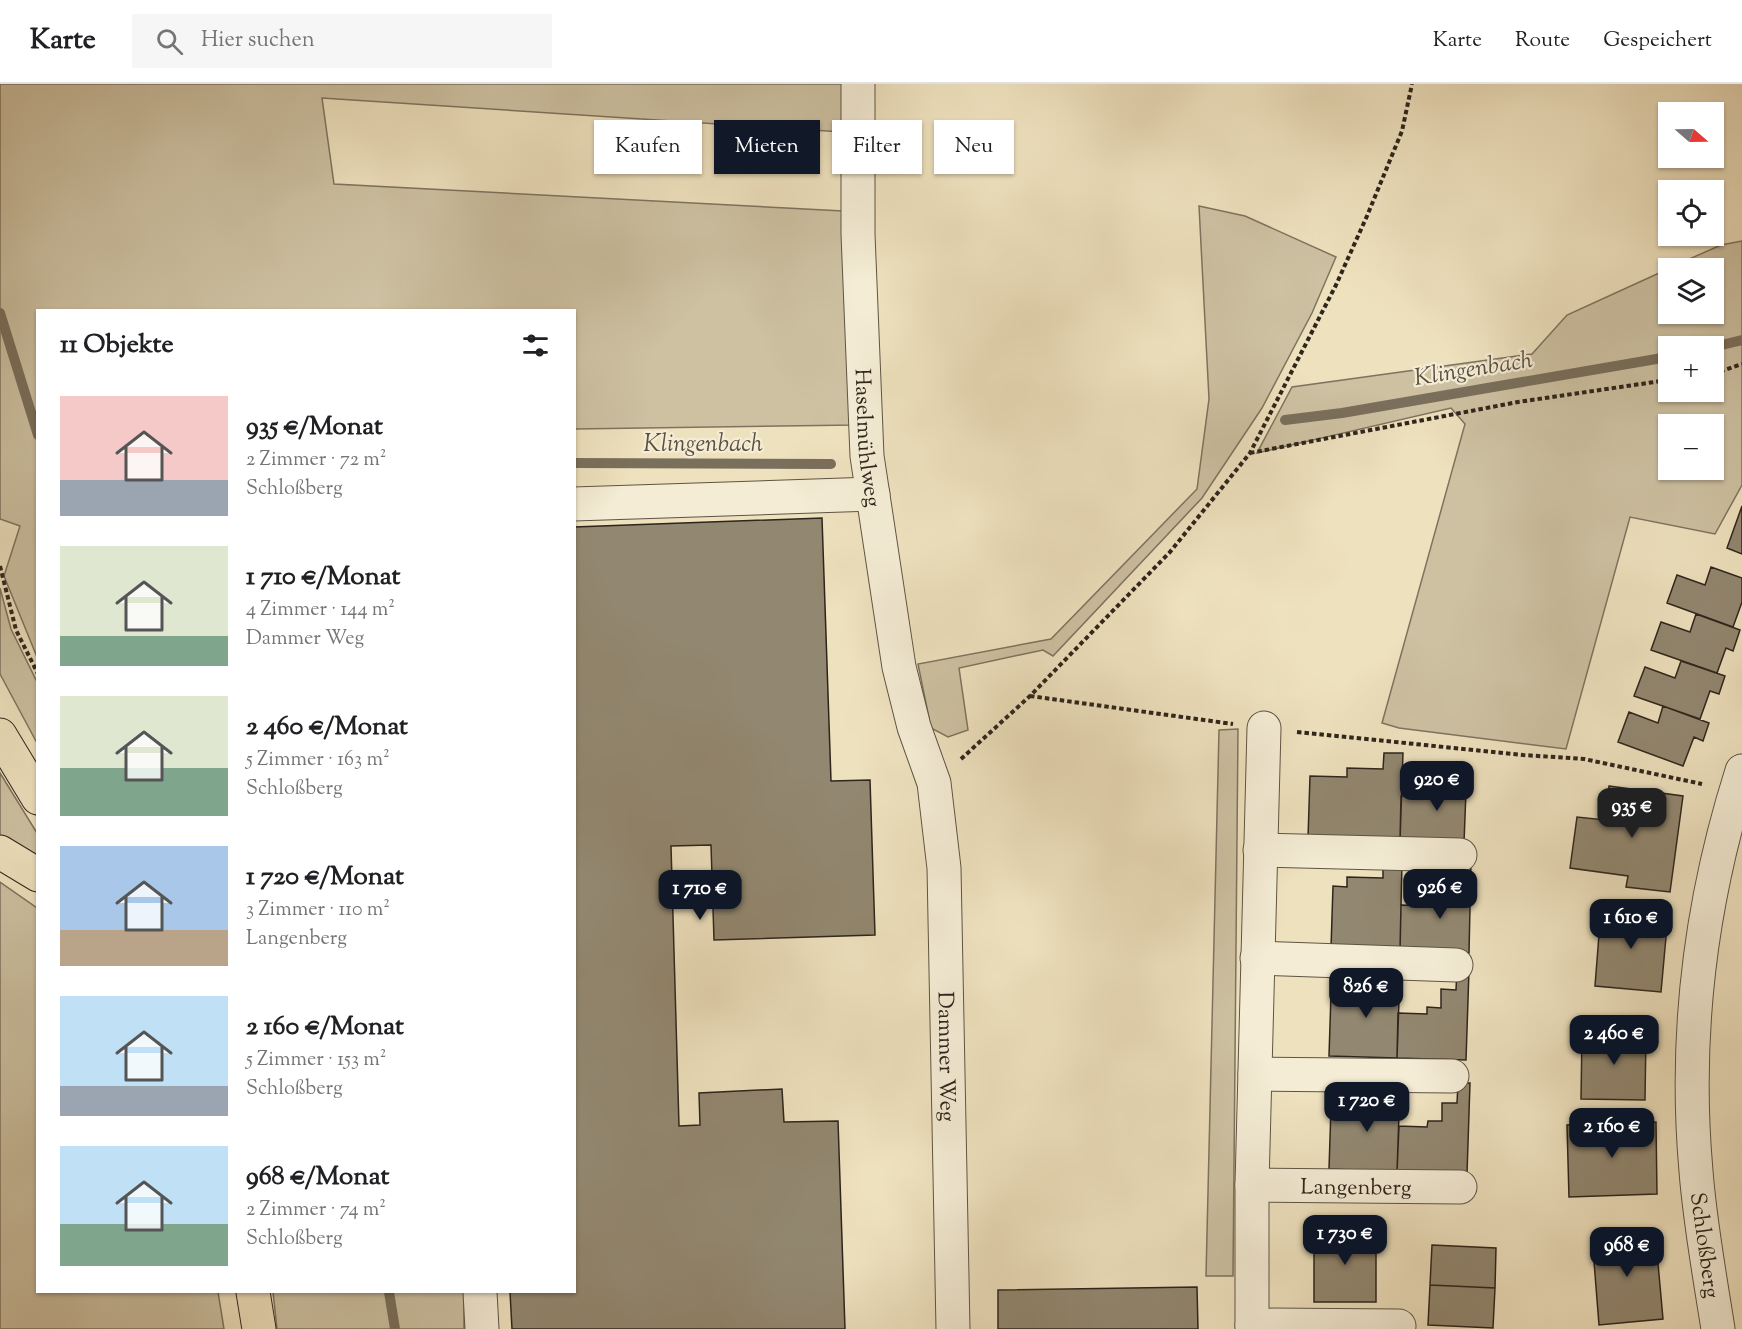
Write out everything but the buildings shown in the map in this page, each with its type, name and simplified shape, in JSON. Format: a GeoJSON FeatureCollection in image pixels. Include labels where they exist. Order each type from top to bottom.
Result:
{"type":"FeatureCollection","features":[{"type":"Feature","properties":{"kind":"highway"},"geometry":{"type":"LineString","coordinates":[[0,735],[36,795]]}},
{"type":"Feature","properties":{"kind":"highway"},"geometry":{"type":"LineString","coordinates":[[0,852],[36,874]]}},
{"type":"Feature","properties":{"kind":"highway"},"geometry":{"type":"LineString","coordinates":[[253,1293],[259,1329]]}},
{"type":"Feature","properties":{"kind":"street","name":"Haselmühlweg"},"geometry":{"type":"LineString","coordinates":[[858,84],[858,234],[867,456],[899,667],[914,727],[934,783]]}},
{"type":"Feature","properties":{"kind":"street"},"geometry":{"type":"LineString","coordinates":[[576,504],[873,494]]}},
{"type":"Feature","properties":{"kind":"street"},"geometry":{"type":"LineString","coordinates":[[1264,728],[1252,1185],[1252,1327],[1399,1326]]}},
{"type":"Feature","properties":{"kind":"street","name":"Schloßberg"},"geometry":{"type":"LineString","coordinates":[[1718,1329],[1696,1172],[1692,1085],[1695,998],[1710,892],[1739,781]]}},
{"type":"Feature","properties":{"kind":"street","name":"Dammer Weg"},"geometry":{"type":"LineString","coordinates":[[934,783],[944,868],[953,1329]]}},
{"type":"Feature","properties":{"kind":"street"},"geometry":{"type":"LineString","coordinates":[[1260,850],[1460,855]]}},
{"type":"Feature","properties":{"kind":"street"},"geometry":{"type":"LineString","coordinates":[[1257,958],[1456,965]]}},
{"type":"Feature","properties":{"kind":"street"},"geometry":{"type":"LineString","coordinates":[[1255,1074],[1452,1076]]}},
{"type":"Feature","properties":{"kind":"street","name":"Langenberg"},"geometry":{"type":"LineString","coordinates":[[1252,1185],[1460,1187]]}},
{"type":"Feature","properties":{"kind":"street"},"geometry":{"type":"LineString","coordinates":[[480,1293],[482,1329]]}},
{"type":"Feature","properties":{"kind":"path"},"geometry":{"type":"LineString","coordinates":[[934,783],[1030,696],[1170,552],[1250,453],[1336,285],[1367,216],[1402,131],[1412,84]]}},
{"type":"Feature","properties":{"kind":"path"},"geometry":{"type":"LineString","coordinates":[[1724,370],[1742,364]]}},
{"type":"Feature","properties":{"kind":"path"},"geometry":{"type":"LineString","coordinates":[[1250,453],[1518,402],[1658,381]]}},
{"type":"Feature","properties":{"kind":"path"},"geometry":{"type":"LineString","coordinates":[[0,566],[16,630],[36,670]]}},
{"type":"Feature","properties":{"kind":"path"},"geometry":{"type":"LineString","coordinates":[[1030,696],[1264,728],[1523,755],[1584,759],[1739,781]]}},
{"type":"Feature","properties":{"kind":"shaded area"},"geometry":{"type":"Polygon","coordinates":[[[0,84],[843,84],[842,120],[832,120],[832,131],[820,131],[820,120],[714,120],[714,124],[702,123],[702,120],[658,120],[322,98],[334,184],[843,211],[856,425],[576,429],[576,309],[36,309],[36,655],[4,576],[20,526],[0,519],[0,84]]]}},
{"type":"Feature","properties":{"kind":"shaded area"},"geometry":{"type":"Polygon","coordinates":[[[1199,206],[1245,216],[1336,257],[1312,313],[1262,408],[1202,498],[1053,656],[1043,650],[959,668],[968,730],[948,737],[931,728],[918,664],[1051,639],[1197,489],[1209,399],[1199,206]]]}},
{"type":"Feature","properties":{"kind":"shaded area"},"geometry":{"type":"Polygon","coordinates":[[[1742,241],[1742,485],[1715,534],[1630,517],[1566,749],[1399,728],[1382,723],[1465,424],[1451,408],[1257,453],[1292,387],[1532,354],[1567,315],[1658,274],[1658,324],[1724,324],[1724,258],[1692,258],[1719,246],[1742,241]]]}},
{"type":"Feature","properties":{"kind":"shaded area"},"geometry":{"type":"Polygon","coordinates":[[[0,588],[11,629],[36,680],[36,741],[0,674],[0,588]]]}},
{"type":"Feature","properties":{"kind":"shaded area"},"geometry":{"type":"Polygon","coordinates":[[[1238,729],[1233,1276],[1206,1276],[1219,730],[1238,729]]]}},
{"type":"Feature","properties":{"kind":"shaded area"},"geometry":{"type":"Polygon","coordinates":[[[0,773],[36,831],[36,859],[9,838],[0,835],[0,773]]]}},
{"type":"Feature","properties":{"kind":"shaded area"},"geometry":{"type":"Polygon","coordinates":[[[0,882],[36,907],[36,1293],[218,1293],[224,1329],[0,1329],[0,882]]]}},
{"type":"Feature","properties":{"kind":"shaded area"},"geometry":{"type":"Polygon","coordinates":[[[273,1293],[464,1293],[464,1329],[277,1329],[273,1293]]]}},
{"type":"Feature","properties":{"kind":"waterway"},"geometry":{"type":"LineString","coordinates":[[0,313],[36,429]]}},
{"type":"Feature","properties":{"kind":"waterway","name":"Klingenbach"},"geometry":{"type":"LineString","coordinates":[[1724,344],[1742,340]]}},
{"type":"Feature","properties":{"kind":"waterway","name":"Klingenbach"},"geometry":{"type":"LineString","coordinates":[[1285,420],[1342,413],[1658,359]]}},
{"type":"Feature","properties":{"kind":"waterway","name":"Klingenbach"},"geometry":{"type":"LineString","coordinates":[[576,463],[831,464]]}},
{"type":"Feature","properties":{"kind":"waterway"},"geometry":{"type":"LineString","coordinates":[[389,1293],[395,1329]]}}]}
